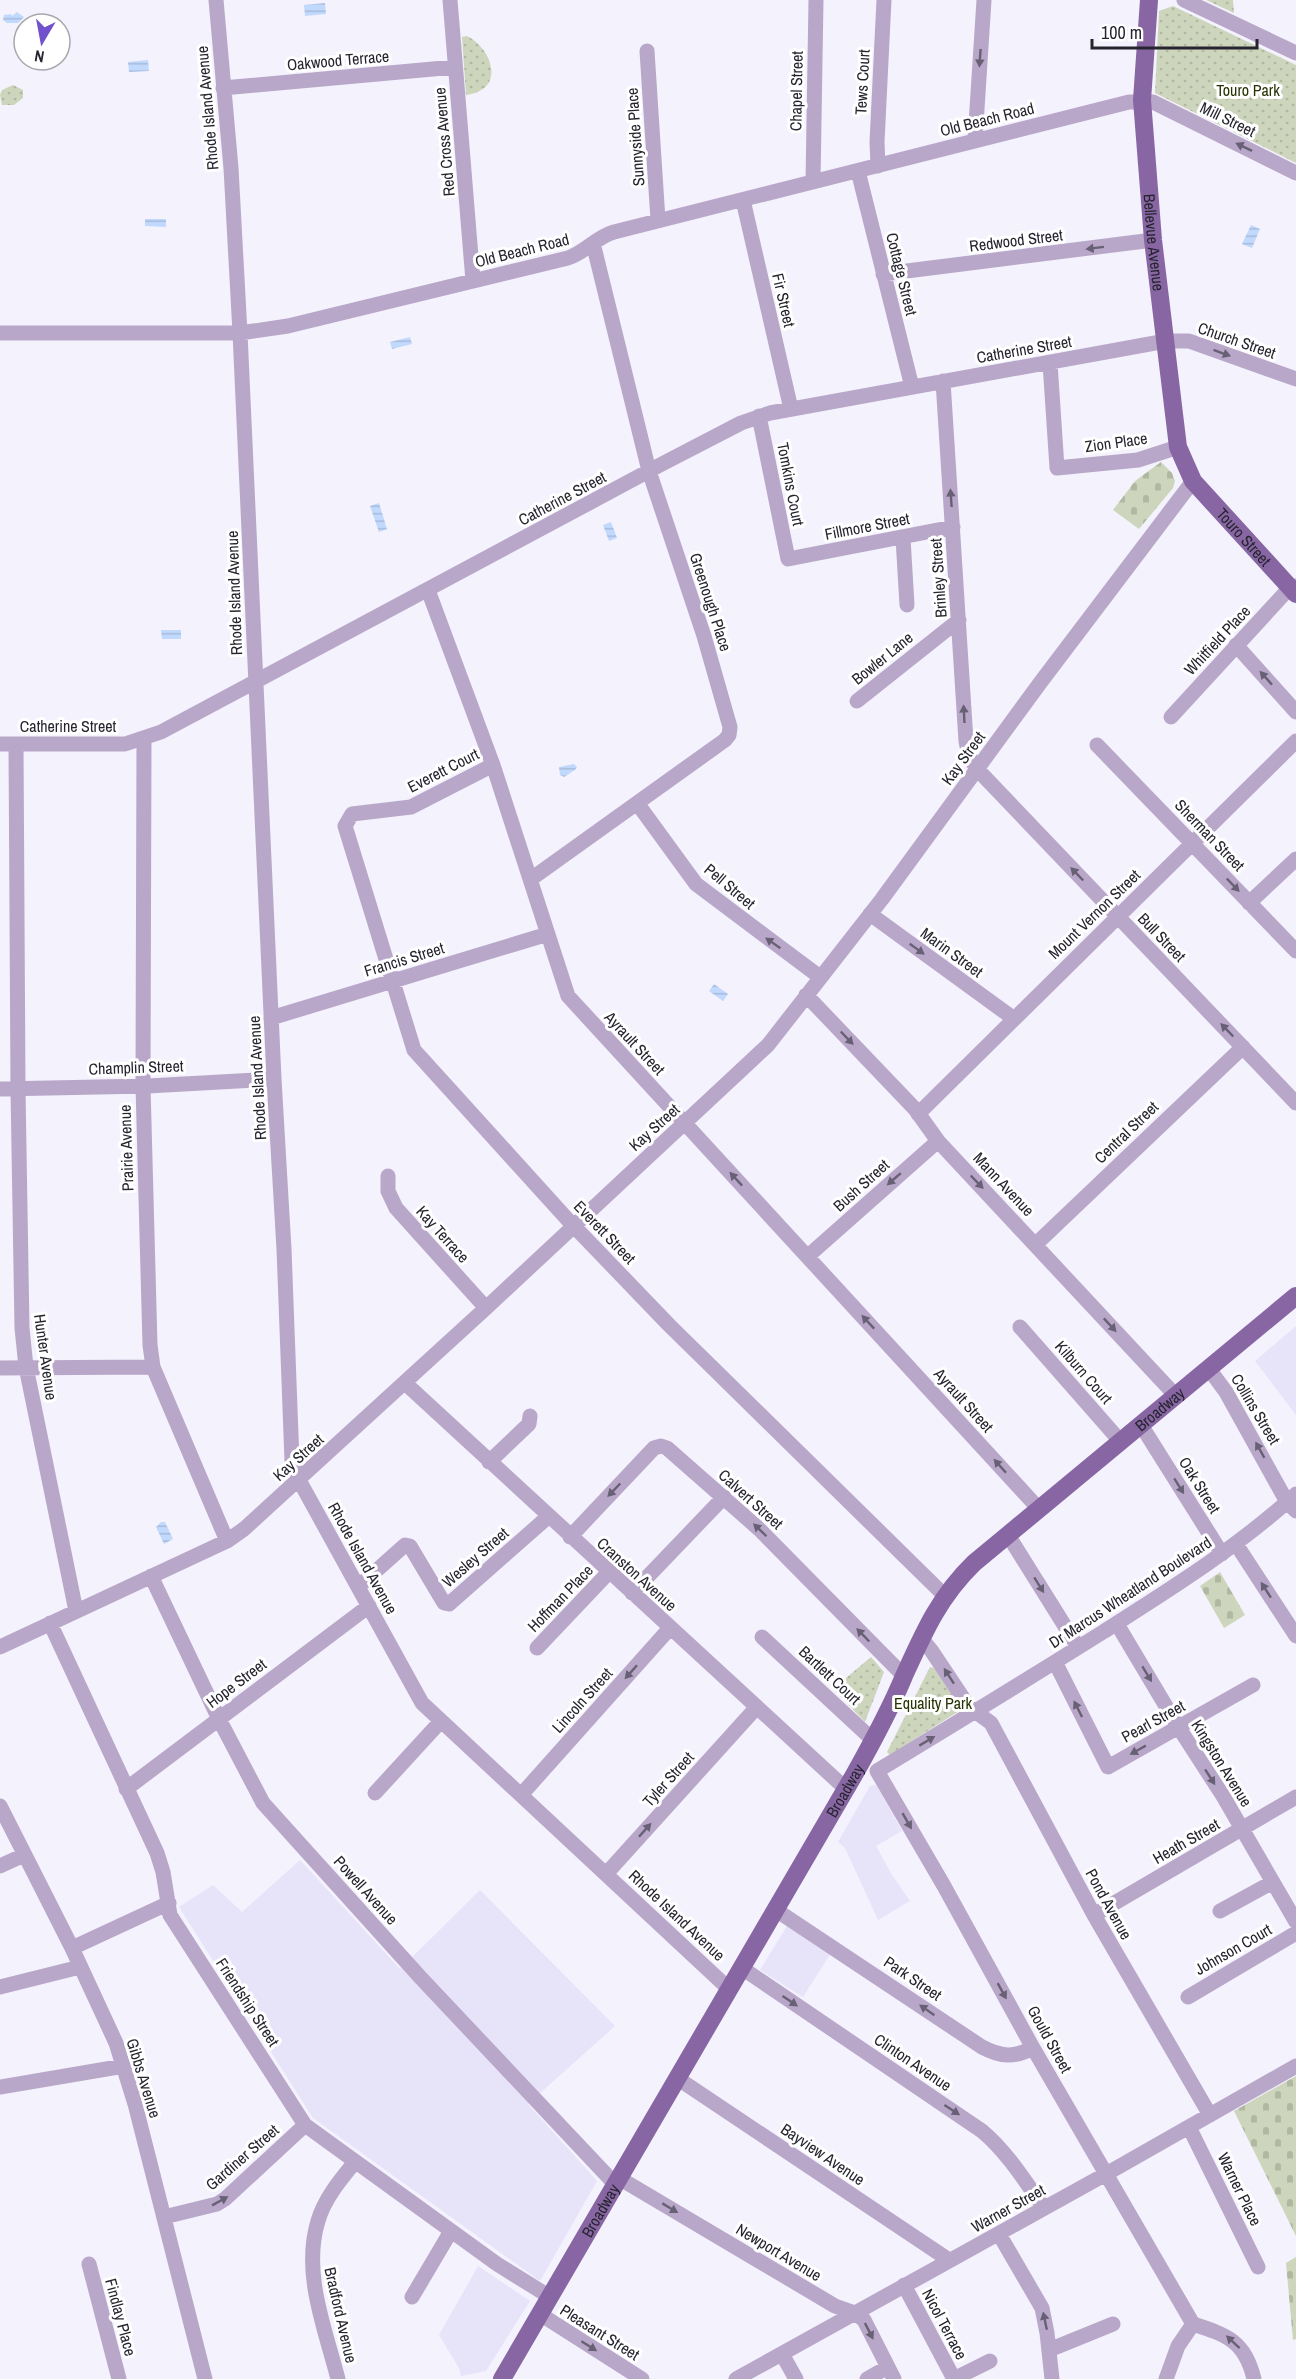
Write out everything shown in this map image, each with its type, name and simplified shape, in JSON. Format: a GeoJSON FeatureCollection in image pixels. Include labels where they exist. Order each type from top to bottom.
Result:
{"type":"FeatureCollection","features":[{"type":"Feature","properties":{"kind":"main road","name":"Bellevue Avenue"},"geometry":{"type":"LineString","coordinates":[[1149,0],[1142,100],[1153,240],[1178,447],[1192,481]]}},
{"type":"Feature","properties":{"kind":"main road","name":"Touro Street"},"geometry":{"type":"LineString","coordinates":[[1192,481],[1294,589]]}},
{"type":"Feature","properties":{"kind":"main road","name":"Broadway"},"geometry":{"type":"LineString","coordinates":[[502,2379],[846,1790],[869,1768],[873,1741],[921,1638],[945,1596],[974,1563],[1121,1442],[1145,1431],[1176,1396],[1296,1296]]}},
{"type":"Feature","properties":{"kind":"street","name":"Rhode Island Avenue"},"geometry":{"type":"LineString","coordinates":[[216,0],[231,168],[240,333],[292,1461],[299,1480],[422,1703],[729,1989]]}},
{"type":"Feature","properties":{"kind":"street","name":"Red Cross Avenue"},"geometry":{"type":"LineString","coordinates":[[450,0],[473,281]]}},
{"type":"Feature","properties":{"kind":"street","name":"Chapel Street"},"geometry":{"type":"LineString","coordinates":[[813,182],[816,0]]}},
{"type":"Feature","properties":{"kind":"street","name":"Tews Court"},"geometry":{"type":"LineString","coordinates":[[878,165],[877,142],[884,0]]}},
{"type":"Feature","properties":{"kind":"street"},"geometry":{"type":"LineString","coordinates":[[975,140],[984,0]]}},
{"type":"Feature","properties":{"kind":"street"},"geometry":{"type":"LineString","coordinates":[[1184,0],[1296,53]]}},
{"type":"Feature","properties":{"kind":"street","name":"Sunnyside Place"},"geometry":{"type":"LineString","coordinates":[[647,51],[658,220]]}},
{"type":"Feature","properties":{"kind":"street","name":"Oakwood Terrace"},"geometry":{"type":"LineString","coordinates":[[223,88],[456,67]]}},
{"type":"Feature","properties":{"kind":"street","name":"Old Beach Road"},"geometry":{"type":"LineString","coordinates":[[0,333],[240,333],[288,326],[568,258],[580,254],[604,235],[658,220],[1142,100]]}},
{"type":"Feature","properties":{"kind":"street","name":"Mill Street"},"geometry":{"type":"LineString","coordinates":[[1142,100],[1154,102],[1296,173]]}},
{"type":"Feature","properties":{"kind":"street","name":"Cottage Street"},"geometry":{"type":"LineString","coordinates":[[858,171],[912,387]]}},
{"type":"Feature","properties":{"kind":"street","name":"Fir Street"},"geometry":{"type":"LineString","coordinates":[[743,200],[791,409]]}},
{"type":"Feature","properties":{"kind":"street","name":"Redwood Street"},"geometry":{"type":"LineString","coordinates":[[884,274],[1153,240]]}},
{"type":"Feature","properties":{"kind":"street","name":"Greenough Place"},"geometry":{"type":"LineString","coordinates":[[531,879],[725,740],[729,735],[730,727],[704,636],[649,471],[593,243]]}},
{"type":"Feature","properties":{"kind":"street","name":"Catherine Street"},"geometry":{"type":"LineString","coordinates":[[0,744],[124,744],[161,732],[730,428],[759,416],[1166,341]]}},
{"type":"Feature","properties":{"kind":"street","name":"Church Street"},"geometry":{"type":"LineString","coordinates":[[1166,341],[1189,341],[1296,379]]}},
{"type":"Feature","properties":{"kind":"street","name":"Zion Place"},"geometry":{"type":"LineString","coordinates":[[1050,363],[1057,468],[1138,460],[1178,447]]}},
{"type":"Feature","properties":{"kind":"street","name":"Brinley Street"},"geometry":{"type":"LineString","coordinates":[[943,381],[966,741],[969,756],[978,769]]}},
{"type":"Feature","properties":{"kind":"street","name":"Tomkins Court"},"geometry":{"type":"LineString","coordinates":[[759,416],[788,559]]}},
{"type":"Feature","properties":{"kind":"street","name":"Kay Street"},"geometry":{"type":"LineString","coordinates":[[0,1647],[227,1541],[299,1480],[405,1383],[768,1045],[870,914],[1192,481]]}},
{"type":"Feature","properties":{"kind":"street","name":"Fillmore Street"},"geometry":{"type":"LineString","coordinates":[[788,559],[953,527]]}},
{"type":"Feature","properties":{"kind":"street"},"geometry":{"type":"LineString","coordinates":[[903,538],[907,604]]}},
{"type":"Feature","properties":{"kind":"street","name":"Whitfield Place"},"geometry":{"type":"LineString","coordinates":[[1170,717],[1236,645],[1294,589]]}},
{"type":"Feature","properties":{"kind":"street","name":"Ayrault Street"},"geometry":{"type":"LineString","coordinates":[[428,590],[493,765],[568,996],[1039,1509]]}},
{"type":"Feature","properties":{"kind":"street","name":"Bowler Lane"},"geometry":{"type":"LineString","coordinates":[[857,701],[959,620]]}},
{"type":"Feature","properties":{"kind":"street"},"geometry":{"type":"LineString","coordinates":[[1236,645],[1296,712]]}},
{"type":"Feature","properties":{"kind":"street","name":"Prairie Avenue"},"geometry":{"type":"LineString","coordinates":[[144,739],[142,1086],[150,1345],[153,1366],[227,1541]]}},
{"type":"Feature","properties":{"kind":"street","name":"Mount Vernon Street"},"geometry":{"type":"LineString","coordinates":[[918,1114],[1296,741]]}},
{"type":"Feature","properties":{"kind":"street","name":"Hunter Avenue"},"geometry":{"type":"LineString","coordinates":[[16,744],[20,1288],[26,1367],[76,1611]]}},
{"type":"Feature","properties":{"kind":"street","name":"Sherman Street"},"geometry":{"type":"LineString","coordinates":[[1098,744],[1296,951]]}},
{"type":"Feature","properties":{"kind":"street","name":"Everett Court"},"geometry":{"type":"LineString","coordinates":[[345,826],[352,814],[411,807],[493,765]]}},
{"type":"Feature","properties":{"kind":"street","name":"Bull Street"},"geometry":{"type":"LineString","coordinates":[[978,769],[1296,1103]]}},
{"type":"Feature","properties":{"kind":"street","name":"Pell Street"},"geometry":{"type":"LineString","coordinates":[[637,802],[696,884],[820,977]]}},
{"type":"Feature","properties":{"kind":"street","name":"Everett Street"},"geometry":{"type":"LineString","coordinates":[[345,826],[414,1050],[574,1227],[945,1596]]}},
{"type":"Feature","properties":{"kind":"street"},"geometry":{"type":"LineString","coordinates":[[1249,903],[1296,859]]}},
{"type":"Feature","properties":{"kind":"street","name":"Marin Street"},"geometry":{"type":"LineString","coordinates":[[870,914],[1013,1018]]}},
{"type":"Feature","properties":{"kind":"street","name":"Francis Street"},"geometry":{"type":"LineString","coordinates":[[271,1018],[548,934]]}},
{"type":"Feature","properties":{"kind":"street","name":"Mann Avenue"},"geometry":{"type":"LineString","coordinates":[[806,995],[918,1114],[938,1141],[1176,1396]]}},
{"type":"Feature","properties":{"kind":"street","name":"Central Street"},"geometry":{"type":"LineString","coordinates":[[1036,1244],[1243,1047]]}},
{"type":"Feature","properties":{"kind":"street","name":"Champlin Street"},"geometry":{"type":"LineString","coordinates":[[0,1089],[142,1086],[274,1079]]}},
{"type":"Feature","properties":{"kind":"street","name":"Bush Street"},"geometry":{"type":"LineString","coordinates":[[808,1257],[938,1141]]}},
{"type":"Feature","properties":{"kind":"street","name":"Kay Terrace"},"geometry":{"type":"LineString","coordinates":[[388,1176],[388,1191],[396,1209],[486,1308]]}},
{"type":"Feature","properties":{"kind":"street","name":"Kilburn Court"},"geometry":{"type":"LineString","coordinates":[[1020,1327],[1121,1442]]}},
{"type":"Feature","properties":{"kind":"street"},"geometry":{"type":"LineString","coordinates":[[0,1368],[153,1366]]}},
{"type":"Feature","properties":{"kind":"street","name":"Collins Street"},"geometry":{"type":"LineString","coordinates":[[1209,1369],[1226,1392],[1293,1502]]}},
{"type":"Feature","properties":{"kind":"street","name":"Cranston Avenue"},"geometry":{"type":"LineString","coordinates":[[405,1383],[846,1790]]}},
{"type":"Feature","properties":{"kind":"street"},"geometry":{"type":"LineString","coordinates":[[489,1462],[529,1424],[530,1416]]}},
{"type":"Feature","properties":{"kind":"street","name":"Oak Street"},"geometry":{"type":"LineString","coordinates":[[1145,1431],[1222,1554]]}},
{"type":"Feature","properties":{"kind":"street","name":"Calvert Street"},"geometry":{"type":"LineString","coordinates":[[570,1537],[654,1448],[661,1446],[667,1448],[759,1529],[904,1676]]}},
{"type":"Feature","properties":{"kind":"street"},"geometry":{"type":"LineString","coordinates":[[632,1593],[724,1497]]}},
{"type":"Feature","properties":{"kind":"street","name":"Dr Marcus Wheatland Boulevard"},"geometry":{"type":"LineString","coordinates":[[869,1768],[977,1712],[1117,1624],[1222,1554],[1293,1502]]}},
{"type":"Feature","properties":{"kind":"street","name":"Wesley Street"},"geometry":{"type":"LineString","coordinates":[[358,1587],[405,1545],[410,1546],[444,1603],[449,1604],[549,1516]]}},
{"type":"Feature","properties":{"kind":"street"},"geometry":{"type":"LineString","coordinates":[[1008,1535],[1078,1647]]}},
{"type":"Feature","properties":{"kind":"street"},"geometry":{"type":"LineString","coordinates":[[1236,1544],[1296,1636]]}},
{"type":"Feature","properties":{"kind":"street","name":"Hoffman Place"},"geometry":{"type":"LineString","coordinates":[[537,1648],[609,1572]]}},
{"type":"Feature","properties":{"kind":"street","name":"Powell Avenue"},"geometry":{"type":"LineString","coordinates":[[152,1576],[219,1719],[263,1803],[420,1977],[617,2181]]}},
{"type":"Feature","properties":{"kind":"street","name":"Hope Street"},"geometry":{"type":"LineString","coordinates":[[126,1789],[369,1606]]}},
{"type":"Feature","properties":{"kind":"street","name":"Friendship Street"},"geometry":{"type":"LineString","coordinates":[[50,1623],[157,1852],[170,1915],[305,2125],[501,2267],[550,2297]]}},
{"type":"Feature","properties":{"kind":"street","name":"Kingston Avenue"},"geometry":{"type":"LineString","coordinates":[[1117,1624],[1296,1922]]}},
{"type":"Feature","properties":{"kind":"street","name":"Lincoln Street"},"geometry":{"type":"LineString","coordinates":[[521,1795],[670,1629]]}},
{"type":"Feature","properties":{"kind":"street","name":"Bartlett Court"},"geometry":{"type":"LineString","coordinates":[[762,1636],[873,1741]]}},
{"type":"Feature","properties":{"kind":"street","name":"Pond Avenue"},"geometry":{"type":"LineString","coordinates":[[921,1638],[969,1707],[991,1723],[1094,1915],[1210,2115]]}},
{"type":"Feature","properties":{"kind":"street","name":"Pearl Street"},"geometry":{"type":"LineString","coordinates":[[1054,1662],[1108,1767],[1253,1685]]}},
{"type":"Feature","properties":{"kind":"street","name":"Tyler Street"},"geometry":{"type":"LineString","coordinates":[[606,1874],[756,1708]]}},
{"type":"Feature","properties":{"kind":"street"},"geometry":{"type":"LineString","coordinates":[[375,1793],[441,1721]]}},
{"type":"Feature","properties":{"kind":"street","name":"Gould Street"},"geometry":{"type":"LineString","coordinates":[[869,1768],[944,1886],[1033,2048],[1193,2324]]}},
{"type":"Feature","properties":{"kind":"street","name":"Heath Street"},"geometry":{"type":"LineString","coordinates":[[1094,1915],[1296,1797]]}},
{"type":"Feature","properties":{"kind":"street","name":"Gibbs Avenue"},"geometry":{"type":"LineString","coordinates":[[0,1806],[72,1948],[116,2043],[164,2217],[205,2379]]}},
{"type":"Feature","properties":{"kind":"street"},"geometry":{"type":"LineString","coordinates":[[0,1866],[24,1855]]}},
{"type":"Feature","properties":{"kind":"street"},"geometry":{"type":"LineString","coordinates":[[1220,1911],[1273,1882]]}},
{"type":"Feature","properties":{"kind":"street"},"geometry":{"type":"LineString","coordinates":[[72,1948],[169,1903]]}},
{"type":"Feature","properties":{"kind":"street","name":"Park Street"},"geometry":{"type":"LineString","coordinates":[[777,1910],[982,2047],[997,2055],[1008,2056],[1022,2054],[1033,2048]]}},
{"type":"Feature","properties":{"kind":"street","name":"Johnson Court"},"geometry":{"type":"LineString","coordinates":[[1188,1997],[1296,1933]]}},
{"type":"Feature","properties":{"kind":"street"},"geometry":{"type":"LineString","coordinates":[[0,1987],[80,1967]]}},
{"type":"Feature","properties":{"kind":"street","name":"Clinton Avenue"},"geometry":{"type":"LineString","coordinates":[[742,1968],[982,2131],[1008,2158],[1044,2208]]}},
{"type":"Feature","properties":{"kind":"street"},"geometry":{"type":"LineString","coordinates":[[0,2087],[124,2066]]}},
{"type":"Feature","properties":{"kind":"street","name":"Warner Street"},"geometry":{"type":"LineString","coordinates":[[736,2379],[1296,2066]]}},
{"type":"Feature","properties":{"kind":"street","name":"Bayview Avenue"},"geometry":{"type":"LineString","coordinates":[[677,2078],[949,2260]]}},
{"type":"Feature","properties":{"kind":"street","name":"Gardiner Street"},"geometry":{"type":"LineString","coordinates":[[164,2217],[217,2204],[225,2199],[305,2125]]}},
{"type":"Feature","properties":{"kind":"street","name":"Warner Place"},"geometry":{"type":"LineString","coordinates":[[1189,2127],[1258,2267]]}},
{"type":"Feature","properties":{"kind":"street","name":"Bradford Avenue"},"geometry":{"type":"LineString","coordinates":[[338,2379],[311,2265],[318,2221],[322,2211],[340,2181],[355,2162]]}},
{"type":"Feature","properties":{"kind":"street","name":"Newport Avenue"},"geometry":{"type":"LineString","coordinates":[[617,2181],[835,2306],[855,2313]]}},
{"type":"Feature","properties":{"kind":"street"},"geometry":{"type":"LineString","coordinates":[[412,2297],[452,2231]]}},
{"type":"Feature","properties":{"kind":"street"},"geometry":{"type":"LineString","coordinates":[[999,2234],[1042,2308],[1052,2379]]}},
{"type":"Feature","properties":{"kind":"street","name":"Findlay Place"},"geometry":{"type":"LineString","coordinates":[[89,2264],[118,2379]]}},
{"type":"Feature","properties":{"kind":"street","name":"Nicol Terrace"},"geometry":{"type":"LineString","coordinates":[[904,2285],[954,2379]]}},
{"type":"Feature","properties":{"kind":"street"},"geometry":{"type":"LineString","coordinates":[[855,2313],[864,2320],[891,2373],[867,2379]]}},
{"type":"Feature","properties":{"kind":"street","name":"Pleasant Street"},"geometry":{"type":"LineString","coordinates":[[540,2314],[642,2379]]}},
{"type":"Feature","properties":{"kind":"street"},"geometry":{"type":"LineString","coordinates":[[1049,2350],[1113,2324]]}},
{"type":"Feature","properties":{"kind":"street"},"geometry":{"type":"LineString","coordinates":[[1166,2379],[1178,2346],[1193,2324],[1220,2332],[1231,2340],[1249,2361],[1254,2379]]}},
{"type":"Feature","properties":{"kind":"street"},"geometry":{"type":"LineString","coordinates":[[782,2354],[796,2379]]}},
{"type":"Feature","properties":{"kind":"street"},"geometry":{"type":"LineString","coordinates":[[954,2379],[990,2361]]}},
{"type":"Feature","properties":{"kind":"shaded area"},"geometry":{"type":"Polygon","coordinates":[[[1296,1326],[1296,1415],[1255,1361],[1296,1326]]]}},
{"type":"Feature","properties":{"kind":"shaded area"},"geometry":{"type":"Polygon","coordinates":[[[870,1786],[877,1786],[902,1831],[876,1846],[910,1901],[878,1920],[845,1848],[838,1842],[870,1786]]]}},
{"type":"Feature","properties":{"kind":"shaded area"},"geometry":{"type":"Polygon","coordinates":[[[300,1860],[400,1969],[480,1890],[615,2026],[528,2104],[597,2181],[540,2281],[313,2118],[179,1907],[213,1885],[242,1912],[300,1860]]]}},
{"type":"Feature","properties":{"kind":"shaded area"},"geometry":{"type":"Polygon","coordinates":[[[787,1926],[831,1953],[803,1997],[760,1970],[787,1926]]]}},
{"type":"Feature","properties":{"kind":"shaded area"},"geometry":{"type":"Polygon","coordinates":[[[478,2266],[530,2301],[486,2371],[461,2376],[459,2368],[439,2335],[478,2266]]]}},
{"type":"Feature","properties":{"kind":"green space"},"geometry":{"type":"Polygon","coordinates":[[[1206,0],[1233,0],[1234,13],[1206,0]]]}},
{"type":"Feature","properties":{"kind":"green space","name":"Touro Park"},"geometry":{"type":"Polygon","coordinates":[[[1173,6],[1296,65],[1296,163],[1155,93],[1159,11],[1173,6]]]}},
{"type":"Feature","properties":{"kind":"green space"},"geometry":{"type":"Polygon","coordinates":[[[467,36],[476,42],[489,59],[491,78],[487,86],[479,92],[466,95],[462,37],[467,36]]]}},
{"type":"Feature","properties":{"kind":"green space"},"geometry":{"type":"Polygon","coordinates":[[[13,85],[23,90],[23,98],[14,105],[2,105],[0,95],[2,90],[13,85]]]}},
{"type":"Feature","properties":{"kind":"green space"},"geometry":{"type":"Polygon","coordinates":[[[1161,462],[1172,473],[1175,481],[1173,488],[1139,529],[1113,510],[1135,481],[1161,462]]]}},
{"type":"Feature","properties":{"kind":"green space"},"geometry":{"type":"Polygon","coordinates":[[[1220,1572],[1245,1615],[1224,1628],[1200,1586],[1220,1572]]]}},
{"type":"Feature","properties":{"kind":"green space"},"geometry":{"type":"Polygon","coordinates":[[[871,1657],[884,1672],[865,1722],[833,1689],[871,1657]]]}},
{"type":"Feature","properties":{"kind":"green space","name":"Equality Park"},"geometry":{"type":"Polygon","coordinates":[[[930,1667],[934,1668],[962,1709],[890,1755],[887,1752],[930,1667]]]}},
{"type":"Feature","properties":{"kind":"green space"},"geometry":{"type":"Polygon","coordinates":[[[1296,2076],[1296,2236],[1234,2111],[1296,2076]]]}},
{"type":"Feature","properties":{"kind":"green space"},"geometry":{"type":"Polygon","coordinates":[[[1296,2257],[1296,2339],[1293,2340],[1286,2263],[1296,2257]]]}},
{"type":"Feature","properties":{"kind":"water"},"geometry":{"type":"Polygon","coordinates":[[[325,3],[326,14],[305,16],[304,5],[325,3]]]}},
{"type":"Feature","properties":{"kind":"water"},"geometry":{"type":"Polygon","coordinates":[[[11,14],[12,23],[3,20],[4,15],[11,14]]]}},
{"type":"Feature","properties":{"kind":"water"},"geometry":{"type":"Polygon","coordinates":[[[148,60],[149,71],[129,72],[128,62],[148,60]]]}},
{"type":"Feature","properties":{"kind":"water"},"geometry":{"type":"Polygon","coordinates":[[[145,219],[166,219],[166,227],[145,226],[145,219]]]}},
{"type":"Feature","properties":{"kind":"water"},"geometry":{"type":"Polygon","coordinates":[[[1251,225],[1260,229],[1252,248],[1242,244],[1251,225]]]}},
{"type":"Feature","properties":{"kind":"water"},"geometry":{"type":"Polygon","coordinates":[[[410,337],[412,344],[392,349],[390,342],[410,337]]]}},
{"type":"Feature","properties":{"kind":"water"},"geometry":{"type":"Polygon","coordinates":[[[379,503],[387,529],[379,532],[370,506],[379,503]]]}},
{"type":"Feature","properties":{"kind":"water"},"geometry":{"type":"Polygon","coordinates":[[[611,522],[617,538],[609,541],[603,525],[611,522]]]}},
{"type":"Feature","properties":{"kind":"water"},"geometry":{"type":"Polygon","coordinates":[[[161,630],[181,630],[181,639],[162,639],[161,630]]]}},
{"type":"Feature","properties":{"kind":"water"},"geometry":{"type":"Polygon","coordinates":[[[574,764],[577,767],[575,770],[564,777],[560,775],[559,767],[574,764]]]}},
{"type":"Feature","properties":{"kind":"water"},"geometry":{"type":"Polygon","coordinates":[[[714,984],[728,994],[723,1001],[709,991],[714,984]]]}},
{"type":"Feature","properties":{"kind":"water"},"geometry":{"type":"Polygon","coordinates":[[[161,1522],[165,1522],[173,1539],[164,1544],[156,1527],[161,1522]]]}}]}
